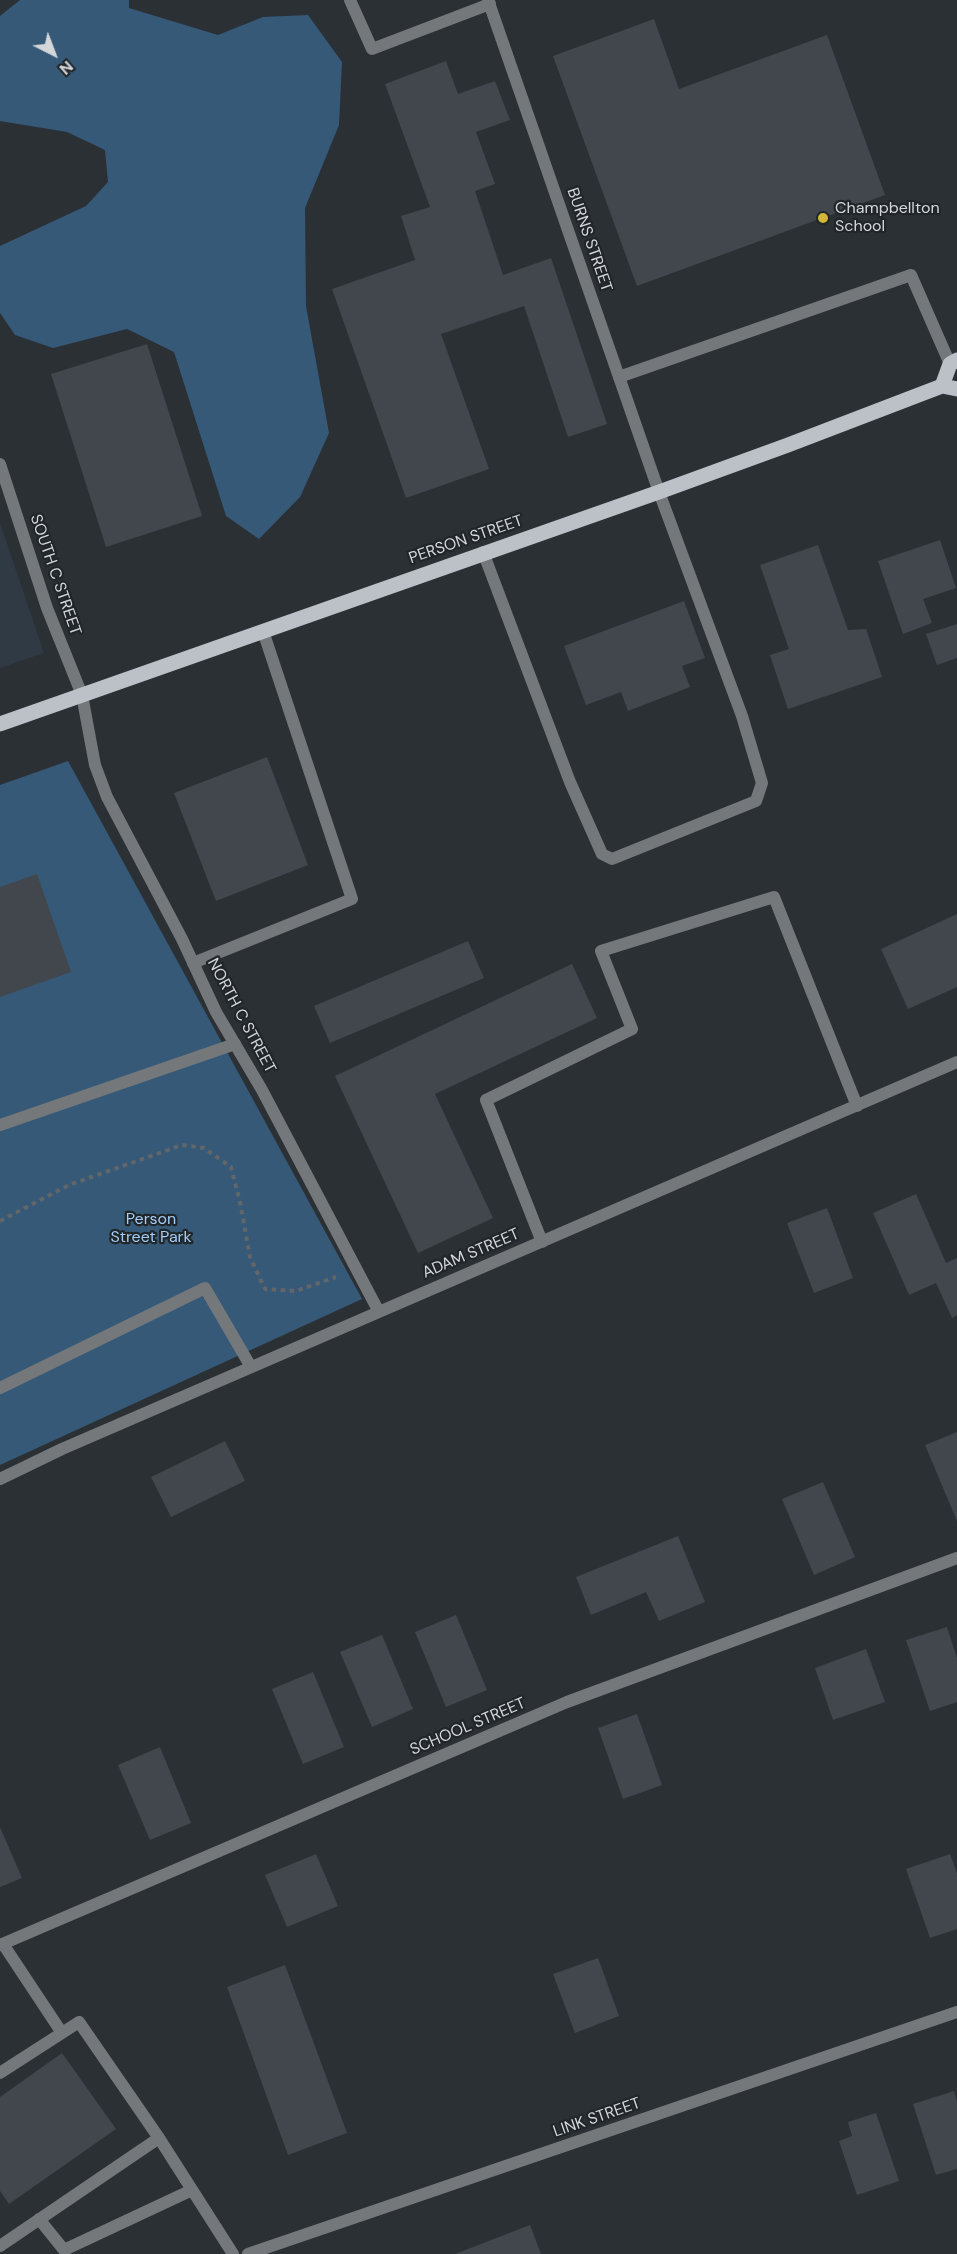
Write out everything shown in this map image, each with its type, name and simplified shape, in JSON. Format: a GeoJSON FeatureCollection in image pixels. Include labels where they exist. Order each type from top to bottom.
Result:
{"type":"FeatureCollection","features":[{"type":"Feature","properties":{"kind":"main road","name":"PERSON STREET"},"geometry":{"type":"LineString","coordinates":[[0,724],[950,388],[953,362]]}},
{"type":"Feature","properties":{"kind":"street"},"geometry":{"type":"LineString","coordinates":[[350,0],[372,49],[489,2]]}},
{"type":"Feature","properties":{"kind":"street","name":"BURNS STREET"},"geometry":{"type":"LineString","coordinates":[[483,552],[570,782],[602,854],[612,860],[756,801],[762,783],[742,716],[660,492],[489,2]]}},
{"type":"Feature","properties":{"kind":"street"},"geometry":{"type":"LineString","coordinates":[[620,377],[911,274],[953,362]]}},
{"type":"Feature","properties":{"kind":"street","name":"SOUTH C STREET"},"geometry":{"type":"LineString","coordinates":[[0,464],[48,608],[82,695]]}},
{"type":"Feature","properties":{"kind":"street"},"geometry":{"type":"LineString","coordinates":[[194,963],[352,899],[263,631]]}},
{"type":"Feature","properties":{"kind":"street","name":"NORTH C STREET"},"geometry":{"type":"LineString","coordinates":[[82,695],[95,765],[107,797],[194,963],[216,1012],[262,1090],[379,1312]]}},
{"type":"Feature","properties":{"kind":"street"},"geometry":{"type":"LineString","coordinates":[[542,1242],[486,1100],[632,1029],[602,951],[774,897],[857,1106]]}},
{"type":"Feature","properties":{"kind":"street"},"geometry":{"type":"LineString","coordinates":[[0,1125],[235,1044]]}},
{"type":"Feature","properties":{"kind":"street","name":"ADAM STREET"},"geometry":{"type":"LineString","coordinates":[[0,1479],[62,1449],[957,1062]]}},
{"type":"Feature","properties":{"kind":"street"},"geometry":{"type":"LineString","coordinates":[[0,1388],[205,1288],[251,1367]]}},
{"type":"Feature","properties":{"kind":"street","name":"SCHOOL STREET"},"geometry":{"type":"LineString","coordinates":[[2,1944],[567,1702],[957,1558]]}},
{"type":"Feature","properties":{"kind":"street"},"geometry":{"type":"LineString","coordinates":[[2,1944],[62,2033]]}},
{"type":"Feature","properties":{"kind":"street","name":"LINK STREET"},"geometry":{"type":"LineString","coordinates":[[248,2254],[957,2012]]}},
{"type":"Feature","properties":{"kind":"street"},"geometry":{"type":"LineString","coordinates":[[0,2073],[79,2022],[159,2138],[233,2254]]}},
{"type":"Feature","properties":{"kind":"street"},"geometry":{"type":"LineString","coordinates":[[0,2246],[159,2138]]}},
{"type":"Feature","properties":{"kind":"street"},"geometry":{"type":"LineString","coordinates":[[39,2219],[64,2250],[192,2190]]}},
{"type":"Feature","properties":{"kind":"path"},"geometry":{"type":"LineString","coordinates":[[0,1221],[69,1185],[182,1145],[204,1148],[231,1167],[250,1257],[265,1289],[296,1292],[357,1270]]}},
{"type":"Feature","properties":{"kind":"shaded area"},"geometry":{"type":"Polygon","coordinates":[[[0,523],[44,653],[0,668],[0,523]]]}},
{"type":"Feature","properties":{"kind":"green space"},"geometry":{"type":"Polygon","coordinates":[[[20,0],[129,0],[129,8],[218,35],[263,17],[308,15],[342,62],[339,125],[305,208],[306,306],[329,433],[300,497],[259,539],[226,516],[174,352],[127,329],[53,348],[15,335],[0,313],[0,246],[86,206],[108,182],[105,150],[67,132],[0,121],[0,16],[20,0]]]}},
{"type":"Feature","properties":{"kind":"green space","name":"Person Street Park"},"geometry":{"type":"Polygon","coordinates":[[[68,761],[362,1299],[0,1465],[0,785],[68,761]]]}},
{"type":"Feature","properties":{"kind":"building"},"geometry":{"type":"Polygon","coordinates":[[[654,19],[679,89],[827,35],[885,195],[637,286],[553,56],[654,19]]]}},
{"type":"Feature","properties":{"kind":"building"},"geometry":{"type":"Polygon","coordinates":[[[446,61],[458,94],[495,81],[510,120],[476,132],[495,184],[475,191],[503,275],[551,258],[607,424],[568,437],[524,306],[441,334],[489,469],[406,498],[332,289],[415,260],[401,216],[430,207],[385,84],[446,61]]]}},
{"type":"Feature","properties":{"kind":"building"},"geometry":{"type":"Polygon","coordinates":[[[147,344],[202,516],[106,547],[51,374],[147,344]]]}},
{"type":"Feature","properties":{"kind":"building"},"geometry":{"type":"Polygon","coordinates":[[[940,540],[956,588],[923,599],[932,623],[903,634],[878,561],[940,540]]]}},
{"type":"Feature","properties":{"kind":"building"},"geometry":{"type":"Polygon","coordinates":[[[818,545],[848,630],[866,629],[882,677],[788,709],[770,655],[789,649],[760,565],[818,545]]]}},
{"type":"Feature","properties":{"kind":"building"},"geometry":{"type":"Polygon","coordinates":[[[684,601],[705,658],[682,666],[690,687],[628,711],[621,692],[586,705],[564,646],[684,601]]]}},
{"type":"Feature","properties":{"kind":"building"},"geometry":{"type":"Polygon","coordinates":[[[957,624],[957,658],[937,665],[926,634],[957,624]]]}},
{"type":"Feature","properties":{"kind":"building"},"geometry":{"type":"Polygon","coordinates":[[[267,757],[308,865],[216,901],[174,793],[267,757]]]}},
{"type":"Feature","properties":{"kind":"building"},"geometry":{"type":"Polygon","coordinates":[[[37,874],[71,972],[0,997],[0,887],[37,874]]]}},
{"type":"Feature","properties":{"kind":"building"},"geometry":{"type":"Polygon","coordinates":[[[957,914],[957,987],[908,1009],[881,949],[957,914]]]}},
{"type":"Feature","properties":{"kind":"building"},"geometry":{"type":"Polygon","coordinates":[[[468,941],[484,978],[330,1043],[314,1006],[468,941]]]}},
{"type":"Feature","properties":{"kind":"building"},"geometry":{"type":"Polygon","coordinates":[[[572,964],[597,1018],[435,1094],[493,1218],[418,1253],[335,1076],[572,964]]]}},
{"type":"Feature","properties":{"kind":"building"},"geometry":{"type":"Polygon","coordinates":[[[916,1194],[946,1263],[957,1258],[957,1315],[952,1318],[936,1283],[909,1295],[873,1213],[916,1194]]]}},
{"type":"Feature","properties":{"kind":"building"},"geometry":{"type":"Polygon","coordinates":[[[827,1208],[853,1278],[814,1293],[787,1223],[827,1208]]]}},
{"type":"Feature","properties":{"kind":"building"},"geometry":{"type":"Polygon","coordinates":[[[957,1432],[957,1521],[925,1445],[957,1432]]]}},
{"type":"Feature","properties":{"kind":"building"},"geometry":{"type":"Polygon","coordinates":[[[225,1441],[245,1481],[171,1517],[151,1477],[225,1441]]]}},
{"type":"Feature","properties":{"kind":"building"},"geometry":{"type":"Polygon","coordinates":[[[823,1482],[855,1557],[814,1575],[782,1499],[823,1482]]]}},
{"type":"Feature","properties":{"kind":"building"},"geometry":{"type":"Polygon","coordinates":[[[678,1536],[705,1602],[659,1621],[646,1592],[591,1615],[576,1577],[678,1536]]]}},
{"type":"Feature","properties":{"kind":"building"},"geometry":{"type":"Polygon","coordinates":[[[456,1615],[487,1690],[446,1707],[415,1632],[456,1615]]]}},
{"type":"Feature","properties":{"kind":"building"},"geometry":{"type":"Polygon","coordinates":[[[947,1627],[957,1658],[957,1702],[930,1711],[906,1640],[947,1627]]]}},
{"type":"Feature","properties":{"kind":"building"},"geometry":{"type":"Polygon","coordinates":[[[382,1635],[413,1709],[372,1727],[340,1652],[382,1635]]]}},
{"type":"Feature","properties":{"kind":"building"},"geometry":{"type":"Polygon","coordinates":[[[866,1649],[885,1702],[833,1720],[815,1668],[866,1649]]]}},
{"type":"Feature","properties":{"kind":"building"},"geometry":{"type":"Polygon","coordinates":[[[313,1672],[344,1747],[303,1764],[272,1689],[313,1672]]]}},
{"type":"Feature","properties":{"kind":"building"},"geometry":{"type":"Polygon","coordinates":[[[637,1714],[662,1785],[623,1799],[598,1728],[637,1714]]]}},
{"type":"Feature","properties":{"kind":"building"},"geometry":{"type":"Polygon","coordinates":[[[160,1747],[191,1823],[150,1840],[118,1765],[160,1747]]]}},
{"type":"Feature","properties":{"kind":"building"},"geometry":{"type":"Polygon","coordinates":[[[0,1827],[22,1878],[0,1887],[0,1827]]]}},
{"type":"Feature","properties":{"kind":"building"},"geometry":{"type":"Polygon","coordinates":[[[316,1854],[338,1906],[287,1927],[265,1875],[316,1854]]]}},
{"type":"Feature","properties":{"kind":"building"},"geometry":{"type":"Polygon","coordinates":[[[950,1854],[957,1873],[957,1929],[930,1938],[906,1869],[950,1854]]]}},
{"type":"Feature","properties":{"kind":"building"},"geometry":{"type":"Polygon","coordinates":[[[598,1958],[619,2016],[575,2033],[553,1974],[598,1958]]]}},
{"type":"Feature","properties":{"kind":"building"},"geometry":{"type":"Polygon","coordinates":[[[285,1965],[347,2133],[288,2155],[227,1987],[285,1965]]]}},
{"type":"Feature","properties":{"kind":"building"},"geometry":{"type":"Polygon","coordinates":[[[62,2053],[116,2129],[9,2204],[0,2191],[0,2097],[62,2053]]]}},
{"type":"Feature","properties":{"kind":"building"},"geometry":{"type":"Polygon","coordinates":[[[954,2091],[957,2102],[957,2169],[936,2175],[913,2104],[954,2091]]]}},
{"type":"Feature","properties":{"kind":"building"},"geometry":{"type":"Polygon","coordinates":[[[876,2113],[899,2181],[857,2195],[839,2141],[852,2136],[848,2122],[876,2113]]]}},
{"type":"Feature","properties":{"kind":"building"},"geometry":{"type":"Polygon","coordinates":[[[530,2225],[541,2254],[455,2254],[530,2225]]]}},
{"type":"Feature","properties":{"kind":"place","name":"Champbellton School"},"geometry":{"type":"Point","coordinates":[823,218]}}]}
